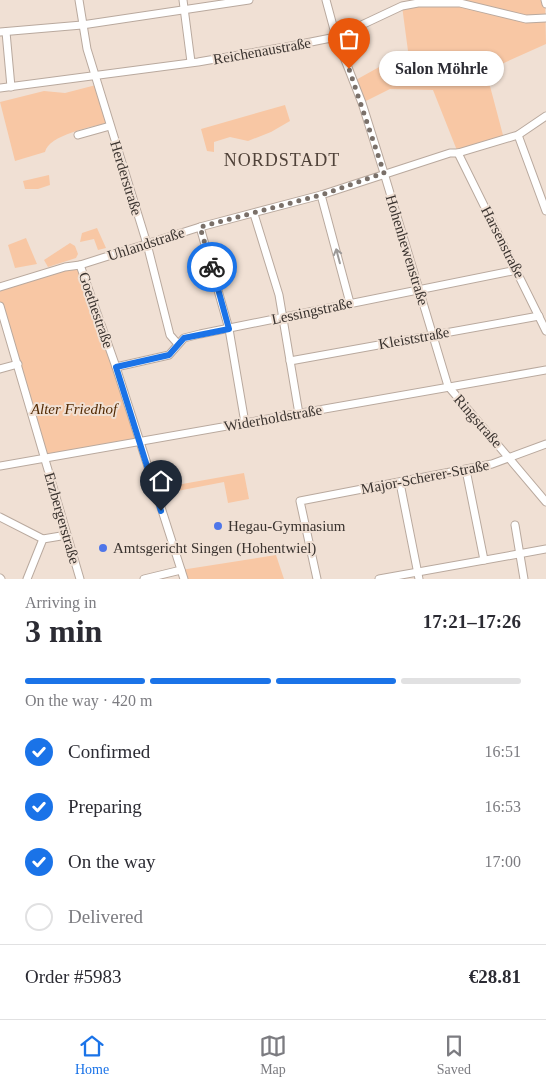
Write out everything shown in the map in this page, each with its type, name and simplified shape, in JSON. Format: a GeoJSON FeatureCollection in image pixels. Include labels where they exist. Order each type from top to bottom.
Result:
{"type":"FeatureCollection","features":[{"type":"Feature","properties":{"kind":"street","name":"Herderstraße"},"geometry":{"type":"LineString","coordinates":[[79,0],[82,25],[95,76],[147,244],[170,335],[177,344]]}},
{"type":"Feature","properties":{"kind":"street"},"geometry":{"type":"LineString","coordinates":[[183,0],[191,62]]}},
{"type":"Feature","properties":{"kind":"street"},"geometry":{"type":"LineString","coordinates":[[11,87],[2,31],[82,25],[249,0]]}},
{"type":"Feature","properties":{"kind":"street","name":"Hohenhewenstraße"},"geometry":{"type":"LineString","coordinates":[[326,0],[336,37],[362,103],[448,386]]}},
{"type":"Feature","properties":{"kind":"street"},"geometry":{"type":"LineString","coordinates":[[545,0],[546,4]]}},
{"type":"Feature","properties":{"kind":"street","name":"Reichenaustraße"},"geometry":{"type":"LineString","coordinates":[[0,88],[191,62],[336,37],[402,6],[426,2],[460,2],[526,19],[546,18]]}},
{"type":"Feature","properties":{"kind":"street","name":"Uhlandstraße"},"geometry":{"type":"LineString","coordinates":[[0,287],[65,267],[80,265],[200,227],[321,195],[450,153],[458,154],[518,135],[546,116]]}},
{"type":"Feature","properties":{"kind":"street","name":"Herderstraße"},"geometry":{"type":"LineString","coordinates":[[78,135],[110,126]]}},
{"type":"Feature","properties":{"kind":"street"},"geometry":{"type":"LineString","coordinates":[[518,135],[546,211]]}},
{"type":"Feature","properties":{"kind":"street","name":"Harsenstraße"},"geometry":{"type":"LineString","coordinates":[[458,154],[546,330]]}},
{"type":"Feature","properties":{"kind":"street"},"geometry":{"type":"LineString","coordinates":[[321,195],[350,303]]}},
{"type":"Feature","properties":{"kind":"street"},"geometry":{"type":"LineString","coordinates":[[254,214],[279,295],[299,414]]}},
{"type":"Feature","properties":{"kind":"street"},"geometry":{"type":"LineString","coordinates":[[200,227],[229,329],[245,423]]}},
{"type":"Feature","properties":{"kind":"street","name":"Goethestraße"},"geometry":{"type":"LineString","coordinates":[[80,265],[116,367],[184,579]]}},
{"type":"Feature","properties":{"kind":"street","name":"Lessingstraße"},"geometry":{"type":"LineString","coordinates":[[116,367],[169,355],[177,344],[192,336],[517,270]]}},
{"type":"Feature","properties":{"kind":"street","name":"Erzbergerstraße"},"geometry":{"type":"LineString","coordinates":[[0,306],[80,579]]}},
{"type":"Feature","properties":{"kind":"street","name":"Kleiststraße"},"geometry":{"type":"LineString","coordinates":[[290,362],[539,316]]}},
{"type":"Feature","properties":{"kind":"street"},"geometry":{"type":"LineString","coordinates":[[0,369],[18,364]]}},
{"type":"Feature","properties":{"kind":"street","name":"Widerholdstraße"},"geometry":{"type":"LineString","coordinates":[[0,466],[139,440],[546,370]]}},
{"type":"Feature","properties":{"kind":"street","name":"Ringstraße"},"geometry":{"type":"LineString","coordinates":[[448,386],[546,502]]}},
{"type":"Feature","properties":{"kind":"street","name":"Major-Scherer-Straße"},"geometry":{"type":"LineString","coordinates":[[317,579],[300,501],[466,470],[510,458],[546,444]]}},
{"type":"Feature","properties":{"kind":"street"},"geometry":{"type":"LineString","coordinates":[[466,470],[484,560]]}},
{"type":"Feature","properties":{"kind":"street"},"geometry":{"type":"LineString","coordinates":[[400,483],[418,576]]}},
{"type":"Feature","properties":{"kind":"street"},"geometry":{"type":"LineString","coordinates":[[0,517],[43,539],[67,535]]}},
{"type":"Feature","properties":{"kind":"street"},"geometry":{"type":"LineString","coordinates":[[515,525],[524,579]]}},
{"type":"Feature","properties":{"kind":"street"},"geometry":{"type":"LineString","coordinates":[[27,579],[43,539]]}},
{"type":"Feature","properties":{"kind":"street"},"geometry":{"type":"LineString","coordinates":[[379,579],[418,576],[520,552],[546,549]]}},
{"type":"Feature","properties":{"kind":"street"},"geometry":{"type":"LineString","coordinates":[[144,579],[181,570]]}},
{"type":"Feature","properties":{"kind":"green space"},"geometry":{"type":"Polygon","coordinates":[[[409,0],[545,0],[546,44],[486,71],[504,139],[458,153],[433,90],[390,89],[362,103],[354,81],[408,51],[402,6],[410,5],[409,0]]]}},
{"type":"Feature","properties":{"kind":"green space"},"geometry":{"type":"Polygon","coordinates":[[[96,85],[106,123],[62,136],[48,146],[45,152],[15,161],[0,102],[44,91],[65,93],[96,85]]]}},
{"type":"Feature","properties":{"kind":"green space"},"geometry":{"type":"Polygon","coordinates":[[[285,105],[290,121],[271,132],[248,141],[230,137],[214,142],[214,152],[207,151],[201,129],[285,105]]]}},
{"type":"Feature","properties":{"kind":"green space"},"geometry":{"type":"Polygon","coordinates":[[[49,175],[50,185],[38,189],[25,189],[23,181],[49,175]]]}},
{"type":"Feature","properties":{"kind":"green space"},"geometry":{"type":"Polygon","coordinates":[[[97,228],[106,248],[98,250],[94,239],[80,242],[82,233],[97,228]]]}},
{"type":"Feature","properties":{"kind":"green space"},"geometry":{"type":"Polygon","coordinates":[[[26,238],[37,264],[15,268],[8,245],[26,238]]]}},
{"type":"Feature","properties":{"kind":"green space"},"geometry":{"type":"Polygon","coordinates":[[[70,243],[75,246],[78,254],[76,258],[48,267],[44,260],[70,243]]]}},
{"type":"Feature","properties":{"kind":"green space","name":"Alter Friedhof"},"geometry":{"type":"Polygon","coordinates":[[[80,265],[139,440],[45,457],[0,306],[0,287],[80,265]]]}},
{"type":"Feature","properties":{"kind":"green space"},"geometry":{"type":"Polygon","coordinates":[[[244,473],[249,499],[228,503],[224,482],[172,492],[171,486],[244,473]]]}},
{"type":"Feature","properties":{"kind":"green space"},"geometry":{"type":"Polygon","coordinates":[[[276,555],[284,579],[184,579],[181,570],[276,555]]]}},
{"type":"Feature","properties":{"kind":"way so far"},"geometry":{"type":"LineString","coordinates":[[212,267],[200,227],[321,195],[384,173],[349,69]]}},
{"type":"Feature","properties":{"kind":"place","name":"Salon Möhrle"},"geometry":{"type":"Point","coordinates":[349,69]}},
{"type":"Feature","properties":{"kind":"place","name":"Hegau-Gymnasium"},"geometry":{"type":"Point","coordinates":[218,526]}},
{"type":"Feature","properties":{"kind":"place","name":"Amtsgericht Singen (Hohentwiel)"},"geometry":{"type":"Point","coordinates":[103,548]}},
{"type":"Feature","properties":{"kind":"district","name":"NORDSTADT"},"geometry":{"type":"Point","coordinates":[282,160]}},
{"type":"Feature","properties":{"kind":"route"},"geometry":{"type":"LineString","coordinates":[[161,511],[116,367],[169,355],[173,353],[177,344],[184,338],[229,329],[212,267]]}}]}
